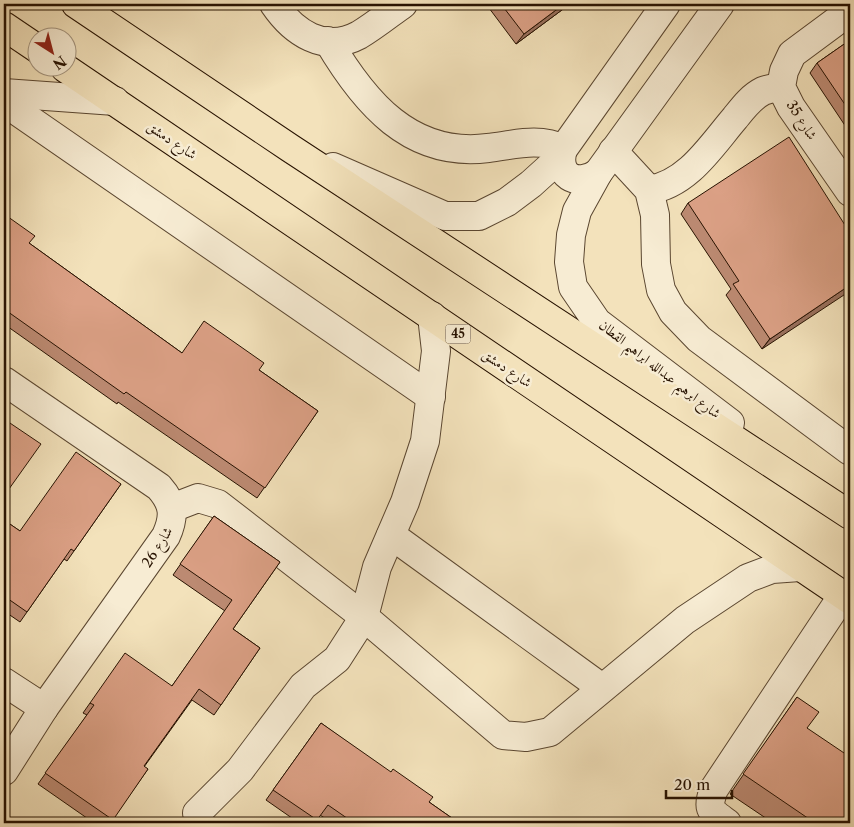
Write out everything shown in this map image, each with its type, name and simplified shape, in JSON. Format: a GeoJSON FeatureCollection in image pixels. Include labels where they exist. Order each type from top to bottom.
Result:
{"type":"FeatureCollection","features":[{"type":"Feature","properties":{"kind":"main road"},"geometry":{"type":"LineString","coordinates":[[76,4],[290,148],[850,515]]}},
{"type":"Feature","properties":{"kind":"main road"},"geometry":{"type":"LineString","coordinates":[[4,26],[28,42]]}},
{"type":"Feature","properties":{"kind":"main road","name":"شارع دمشق"},"geometry":{"type":"LineString","coordinates":[[78,77],[846,598]]}},
{"type":"Feature","properties":{"kind":"street"},"geometry":{"type":"LineString","coordinates":[[274,4],[297,31],[319,41],[339,41],[358,36],[403,4]]}},
{"type":"Feature","properties":{"kind":"street"},"geometry":{"type":"LineString","coordinates":[[290,148],[445,216],[479,216],[507,202],[531,184],[552,164],[666,4]]}},
{"type":"Feature","properties":{"kind":"street"},"geometry":{"type":"LineString","coordinates":[[666,4],[665,13],[668,23],[676,30],[686,33],[696,32],[704,25]]}},
{"type":"Feature","properties":{"kind":"street","name":"شارع ابرهيم عبدالله ابراهيم القطان"},"geometry":{"type":"LineString","coordinates":[[720,4],[613,151],[598,173],[577,211],[571,235],[569,262],[573,287],[597,322],[850,515]]}},
{"type":"Feature","properties":{"kind":"street","name":"شارع 35"},"geometry":{"type":"LineString","coordinates":[[850,11],[792,54],[784,71],[782,87],[791,107],[850,192]]}},
{"type":"Feature","properties":{"kind":"street"},"geometry":{"type":"LineString","coordinates":[[636,46],[654,40],[664,42],[671,47],[675,56],[675,67]]}},
{"type":"Feature","properties":{"kind":"street"},"geometry":{"type":"LineString","coordinates":[[328,41],[342,64],[368,99],[420,140],[442,148],[465,151],[538,142],[554,144],[563,149]]}},
{"type":"Feature","properties":{"kind":"street"},"geometry":{"type":"LineString","coordinates":[[649,190],[664,188],[676,182],[693,167],[748,101],[763,91],[782,87]]}},
{"type":"Feature","properties":{"kind":"street"},"geometry":{"type":"LineString","coordinates":[[4,93],[115,101]]}},
{"type":"Feature","properties":{"kind":"street"},"geometry":{"type":"LineString","coordinates":[[4,102],[431,397]]}},
{"type":"Feature","properties":{"kind":"street"},"geometry":{"type":"LineString","coordinates":[[563,149],[560,159],[562,169],[569,177],[579,181],[589,179],[598,173]]}},
{"type":"Feature","properties":{"kind":"street"},"geometry":{"type":"LineString","coordinates":[[613,151],[649,190],[655,215],[656,264],[661,290],[673,312],[699,339],[850,450]]}},
{"type":"Feature","properties":{"kind":"street"},"geometry":{"type":"LineString","coordinates":[[200,820],[303,686],[337,659],[364,617],[377,567],[406,502],[426,441],[436,351],[432,316]]}},
{"type":"Feature","properties":{"kind":"street","name":"شارع 26"},"geometry":{"type":"LineString","coordinates":[[4,381],[158,488],[168,498],[172,508],[173,519],[166,536],[44,708],[4,771]]}},
{"type":"Feature","properties":{"kind":"street"},"geometry":{"type":"LineString","coordinates":[[172,508],[198,498],[218,504],[364,617],[503,735],[526,737],[550,732],[685,620],[748,578],[772,569],[800,567]]}},
{"type":"Feature","properties":{"kind":"street"},"geometry":{"type":"LineString","coordinates":[[391,535],[602,688]]}},
{"type":"Feature","properties":{"kind":"street"},"geometry":{"type":"LineString","coordinates":[[728,823],[711,812],[709,806],[714,789],[846,598]]}},
{"type":"Feature","properties":{"kind":"street"},"geometry":{"type":"LineString","coordinates":[[4,682],[44,708]]}},
{"type":"Feature","properties":{"kind":"building"},"geometry":{"type":"Polygon","coordinates":[[[501,4],[564,4],[524,34],[501,4]]]}},
{"type":"Feature","properties":{"kind":"building"},"geometry":{"type":"Polygon","coordinates":[[[850,40],[850,112],[817,63],[850,40]]]}},
{"type":"Feature","properties":{"kind":"building"},"geometry":{"type":"Polygon","coordinates":[[[789,137],[850,233],[850,285],[770,339],[733,284],[739,281],[688,203],[789,137]]]}},
{"type":"Feature","properties":{"kind":"building"},"geometry":{"type":"Polygon","coordinates":[[[4,214],[35,236],[29,243],[182,353],[204,321],[264,363],[259,370],[318,411],[265,488],[126,392],[124,394],[4,309],[4,214]]]}},
{"type":"Feature","properties":{"kind":"building"},"geometry":{"type":"Polygon","coordinates":[[[4,419],[41,444],[4,496],[4,419]]]}},
{"type":"Feature","properties":{"kind":"building"},"geometry":{"type":"Polygon","coordinates":[[[76,452],[121,484],[74,551],[71,549],[27,612],[4,596],[4,520],[20,531],[76,452]]]}},
{"type":"Feature","properties":{"kind":"building"},"geometry":{"type":"Polygon","coordinates":[[[214,516],[280,562],[233,629],[260,648],[221,705],[199,689],[144,766],[148,769],[113,820],[45,773],[94,705],[90,703],[125,653],[172,686],[232,600],[180,564],[214,516]]]}},
{"type":"Feature","properties":{"kind":"building"},"geometry":{"type":"Polygon","coordinates":[[[797,697],[819,712],[807,728],[850,757],[850,823],[815,823],[743,774],[797,697]]]}},
{"type":"Feature","properties":{"kind":"building"},"geometry":{"type":"Polygon","coordinates":[[[321,723],[391,772],[393,769],[433,797],[429,802],[459,823],[354,823],[328,805],[317,820],[273,790],[321,723]]]}}]}
